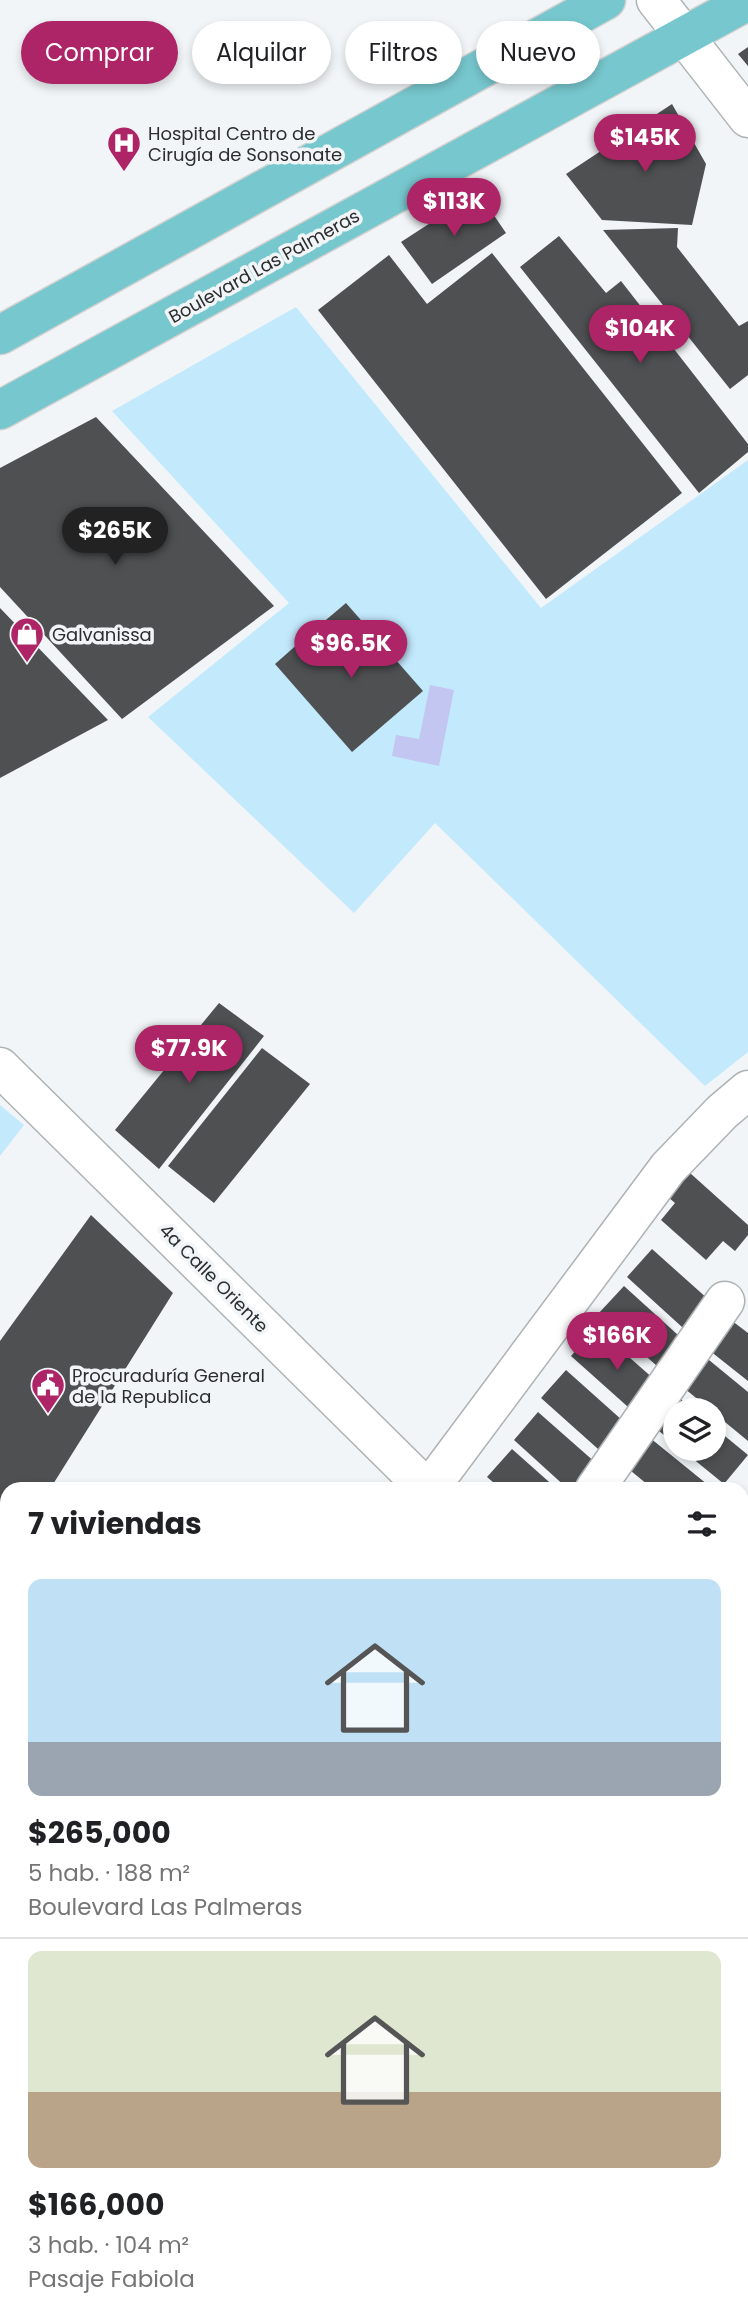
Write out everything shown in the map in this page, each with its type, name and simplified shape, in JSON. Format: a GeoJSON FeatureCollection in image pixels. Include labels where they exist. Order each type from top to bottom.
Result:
{"type":"FeatureCollection","features":[{"type":"Feature","properties":{"kind":"main road"},"geometry":{"type":"LineString","coordinates":[[0,335],[606,0]]}},
{"type":"Feature","properties":{"kind":"main road","name":"Boulevard Las Palmeras"},"geometry":{"type":"LineString","coordinates":[[0,410],[748,1]]}},
{"type":"Feature","properties":{"kind":"street"},"geometry":{"type":"LineString","coordinates":[[656,0],[748,118]]}},
{"type":"Feature","properties":{"kind":"street","name":"4a Calle Oriente"},"geometry":{"type":"LineString","coordinates":[[0,1067],[421,1482]]}},
{"type":"Feature","properties":{"kind":"street"},"geometry":{"type":"LineString","coordinates":[[433,1482],[668,1168],[722,1112],[748,1090]]}},
{"type":"Feature","properties":{"kind":"street"},"geometry":{"type":"LineString","coordinates":[[601,1482],[724,1301]]}},
{"type":"Feature","properties":{"kind":"shaded area"},"geometry":{"type":"Polygon","coordinates":[[[296,307],[541,608],[748,460],[748,1052],[705,1086],[435,823],[354,913],[148,717],[289,603],[112,411],[296,307]]]}},
{"type":"Feature","properties":{"kind":"shaded area"},"geometry":{"type":"Polygon","coordinates":[[[430,685],[454,690],[439,766],[392,756],[396,735],[419,739],[430,685]]]}},
{"type":"Feature","properties":{"kind":"shaded area"},"geometry":{"type":"Polygon","coordinates":[[[0,1105],[24,1125],[0,1156],[0,1105]]]}},
{"type":"Feature","properties":{"kind":"building"},"geometry":{"type":"Polygon","coordinates":[[[748,47],[748,66],[738,54],[748,47]]]}},
{"type":"Feature","properties":{"kind":"building"},"geometry":{"type":"Polygon","coordinates":[[[672,104],[706,164],[692,225],[602,220],[566,174],[672,104]]]}},
{"type":"Feature","properties":{"kind":"building"},"geometry":{"type":"Polygon","coordinates":[[[478,192],[506,233],[432,284],[401,242],[478,192]]]}},
{"type":"Feature","properties":{"kind":"building"},"geometry":{"type":"Polygon","coordinates":[[[678,228],[677,247],[739,326],[748,321],[748,375],[730,389],[603,230],[678,228]]]}},
{"type":"Feature","properties":{"kind":"building"},"geometry":{"type":"Polygon","coordinates":[[[559,236],[606,293],[621,281],[748,444],[748,452],[699,493],[520,267],[559,236]]]}},
{"type":"Feature","properties":{"kind":"building"},"geometry":{"type":"Polygon","coordinates":[[[492,253],[682,493],[546,599],[318,310],[389,255],[427,304],[492,253]]]}},
{"type":"Feature","properties":{"kind":"building"},"geometry":{"type":"Polygon","coordinates":[[[96,417],[274,606],[122,719],[0,587],[0,468],[96,417]]]}},
{"type":"Feature","properties":{"kind":"building"},"geometry":{"type":"Polygon","coordinates":[[[346,603],[423,691],[352,752],[275,664],[300,642],[317,662],[338,645],[320,625],[346,603]]]}},
{"type":"Feature","properties":{"kind":"building","name":"Galvanissa"},"geometry":{"type":"Polygon","coordinates":[[[0,608],[108,720],[0,778],[0,608]]]}},
{"type":"Feature","properties":{"kind":"building"},"geometry":{"type":"Polygon","coordinates":[[[219,1003],[264,1036],[159,1169],[115,1130],[219,1003]]]}},
{"type":"Feature","properties":{"kind":"building"},"geometry":{"type":"Polygon","coordinates":[[[262,1048],[310,1084],[214,1203],[168,1166],[262,1048]]]}},
{"type":"Feature","properties":{"kind":"building"},"geometry":{"type":"Polygon","coordinates":[[[690,1173],[748,1225],[748,1235],[735,1251],[723,1241],[706,1260],[661,1220],[675,1203],[668,1197],[690,1173]]]}},
{"type":"Feature","properties":{"kind":"building","name":"Procuraduría General de la Republica"},"geometry":{"type":"Polygon","coordinates":[[[91,1215],[173,1293],[54,1482],[0,1482],[0,1341],[91,1215]]]}},
{"type":"Feature","properties":{"kind":"building"},"geometry":{"type":"Polygon","coordinates":[[[652,1249],[718,1308],[693,1337],[627,1277],[652,1249]]]}},
{"type":"Feature","properties":{"kind":"building"},"geometry":{"type":"Polygon","coordinates":[[[624,1286],[689,1345],[665,1373],[598,1314],[624,1286]]]}},
{"type":"Feature","properties":{"kind":"building"},"geometry":{"type":"Polygon","coordinates":[[[723,1314],[748,1333],[748,1381],[700,1343],[723,1314]]]}},
{"type":"Feature","properties":{"kind":"building"},"geometry":{"type":"Polygon","coordinates":[[[596,1328],[663,1387],[637,1415],[571,1356],[596,1328]]]}},
{"type":"Feature","properties":{"kind":"building"},"geometry":{"type":"Polygon","coordinates":[[[698,1351],[748,1392],[748,1441],[726,1423],[726,1398],[696,1398],[674,1380],[698,1351]]]}},
{"type":"Feature","properties":{"kind":"building"},"geometry":{"type":"Polygon","coordinates":[[[566,1370],[632,1429],[607,1457],[541,1398],[566,1370]]]}},
{"type":"Feature","properties":{"kind":"building"},"geometry":{"type":"Polygon","coordinates":[[[672,1392],[679,1398],[667,1398],[672,1392]]]}},
{"type":"Feature","properties":{"kind":"building"},"geometry":{"type":"Polygon","coordinates":[[[663,1403],[663,1434],[648,1422],[663,1403]]]}},
{"type":"Feature","properties":{"kind":"building"},"geometry":{"type":"Polygon","coordinates":[[[538,1412],[605,1471],[595,1482],[560,1482],[514,1440],[538,1412]]]}},
{"type":"Feature","properties":{"kind":"building"},"geometry":{"type":"Polygon","coordinates":[[[644,1433],[663,1448],[663,1461],[678,1461],[704,1482],[644,1482],[620,1462],[644,1433]]]}},
{"type":"Feature","properties":{"kind":"building"},"geometry":{"type":"Polygon","coordinates":[[[726,1437],[748,1455],[726,1482],[722,1482],[696,1461],[726,1461],[726,1437]]]}},
{"type":"Feature","properties":{"kind":"building"},"geometry":{"type":"Polygon","coordinates":[[[512,1449],[549,1482],[493,1482],[487,1477],[512,1449]]]}},
{"type":"Feature","properties":{"kind":"place","name":"Hospital Centro de Cirugía de Sonsonate"},"geometry":{"type":"Point","coordinates":[124,173]}},
{"type":"Feature","properties":{"kind":"place","name":"Galvanissa"},"geometry":{"type":"Point","coordinates":[27,664]}},
{"type":"Feature","properties":{"kind":"place","name":"Procuraduría General de la Republica"},"geometry":{"type":"Point","coordinates":[48,1415]}}]}
